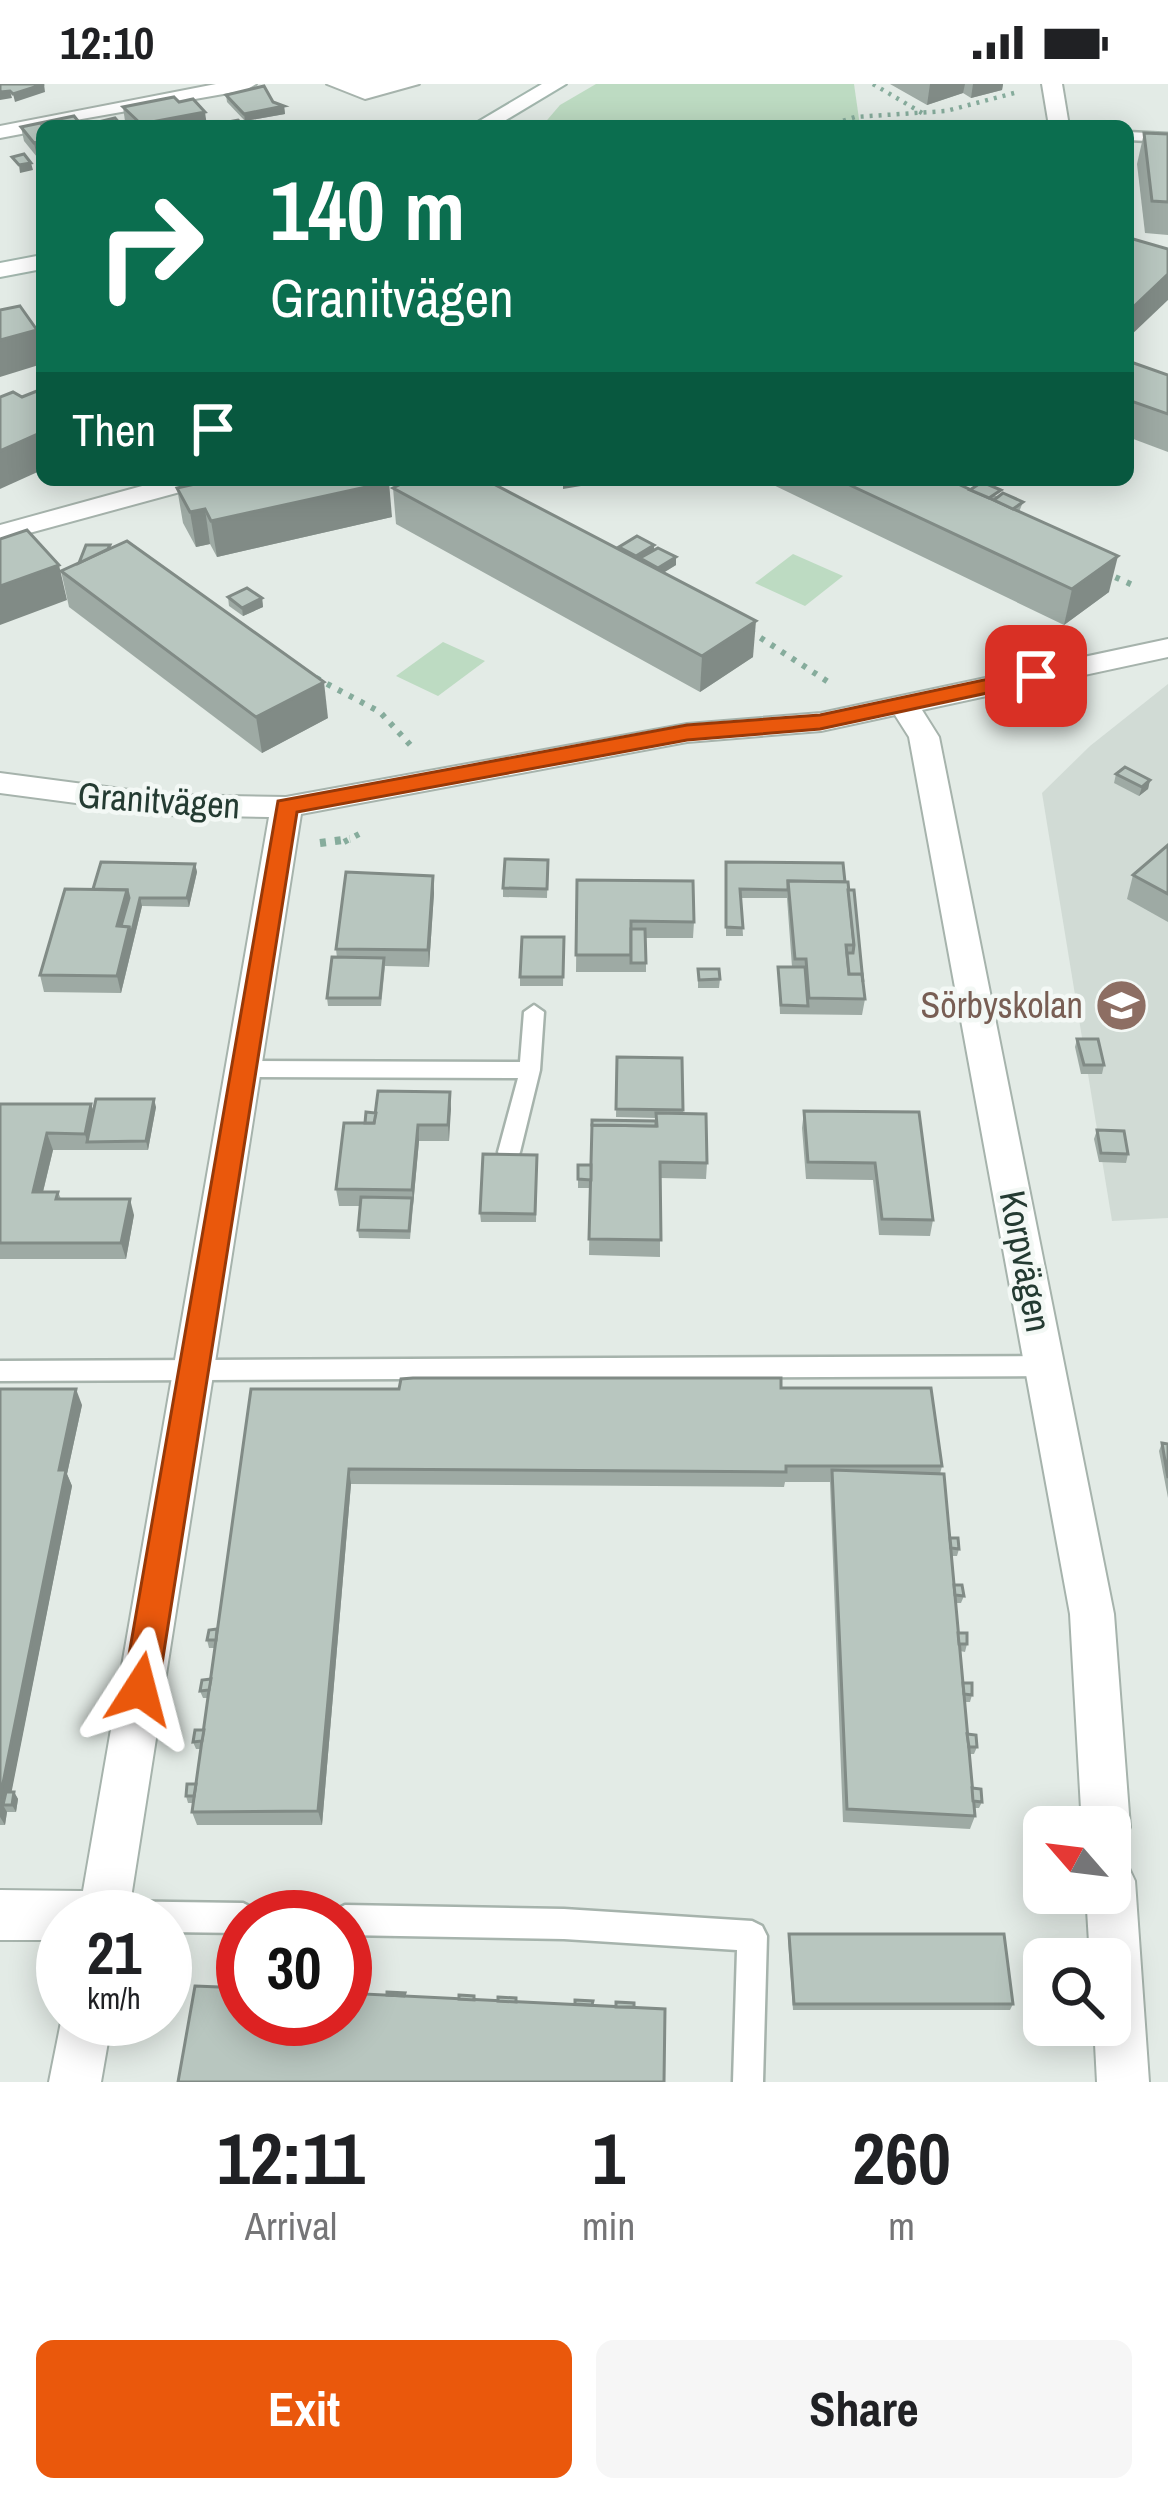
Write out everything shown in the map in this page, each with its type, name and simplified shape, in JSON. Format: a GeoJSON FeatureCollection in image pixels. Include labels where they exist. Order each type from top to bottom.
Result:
{"type":"FeatureCollection","features":[{"type":"Feature","properties":{"kind":"street"},"geometry":{"type":"LineString","coordinates":[[62,120],[246,84]]}},
{"type":"Feature","properties":{"kind":"street"},"geometry":{"type":"LineString","coordinates":[[338,84],[365,93],[409,84]]}},
{"type":"Feature","properties":{"kind":"street"},"geometry":{"type":"LineString","coordinates":[[492,120],[556,84]]}},
{"type":"Feature","properties":{"kind":"street"},"geometry":{"type":"LineString","coordinates":[[1052,84],[1058,120]]}},
{"type":"Feature","properties":{"kind":"street"},"geometry":{"type":"LineString","coordinates":[[0,132],[36,125]]}},
{"type":"Feature","properties":{"kind":"street"},"geometry":{"type":"LineString","coordinates":[[0,270],[36,263]]}},
{"type":"Feature","properties":{"kind":"street"},"geometry":{"type":"LineString","coordinates":[[0,533],[171,486]]}},
{"type":"Feature","properties":{"kind":"street","name":"Granitvägen"},"geometry":{"type":"LineString","coordinates":[[0,783],[167,805],[286,807],[687,733],[820,722],[1168,648]]}},
{"type":"Feature","properties":{"kind":"street","name":"Korpvägen"},"geometry":{"type":"LineString","coordinates":[[887,708],[924,737],[1092,1614],[1105,1806]]}},
{"type":"Feature","properties":{"kind":"street"},"geometry":{"type":"LineString","coordinates":[[107,1890],[286,807]]}},
{"type":"Feature","properties":{"kind":"street"},"geometry":{"type":"LineString","coordinates":[[1112,1914],[1124,2082]]}},
{"type":"Feature","properties":{"kind":"street"},"geometry":{"type":"LineString","coordinates":[[0,1915],[36,1916]]}},
{"type":"Feature","properties":{"kind":"street"},"geometry":{"type":"LineString","coordinates":[[76,2082],[82,2046]]}},
{"type":"Feature","properties":{"kind":"lane"},"geometry":{"type":"LineString","coordinates":[[1134,136],[1168,138]]}},
{"type":"Feature","properties":{"kind":"lane"},"geometry":{"type":"LineString","coordinates":[[508,1152],[530,1070],[534,1012]]}},
{"type":"Feature","properties":{"kind":"lane"},"geometry":{"type":"LineString","coordinates":[[243,1069],[530,1070]]}},
{"type":"Feature","properties":{"kind":"lane"},"geometry":{"type":"LineString","coordinates":[[0,1371],[1046,1366]]}},
{"type":"Feature","properties":{"kind":"lane"},"geometry":{"type":"LineString","coordinates":[[372,1920],[564,1924],[752,1936],[748,2082]]}},
{"type":"Feature","properties":{"kind":"path"},"geometry":{"type":"LineString","coordinates":[[873,84],[923,113]]}},
{"type":"Feature","properties":{"kind":"path"},"geometry":{"type":"LineString","coordinates":[[848,120],[923,113],[1052,84]]}},
{"type":"Feature","properties":{"kind":"path"},"geometry":{"type":"LineString","coordinates":[[1096,568],[1135,586]]}},
{"type":"Feature","properties":{"kind":"path"},"geometry":{"type":"LineString","coordinates":[[744,628],[887,708]]}},
{"type":"Feature","properties":{"kind":"path"},"geometry":{"type":"LineString","coordinates":[[314,676],[380,712],[426,763]]}},
{"type":"Feature","properties":{"kind":"shaded area","name":"Sörbyskolan"},"geometry":{"type":"Polygon","coordinates":[[[1168,684],[1168,1218],[1112,1221],[1042,793],[1090,746],[1168,684]]]}},
{"type":"Feature","properties":{"kind":"green space"},"geometry":{"type":"Polygon","coordinates":[[[596,84],[854,84],[859,120],[547,120],[560,105],[596,84]]]}},
{"type":"Feature","properties":{"kind":"green space"},"geometry":{"type":"Polygon","coordinates":[[[793,554],[843,576],[805,606],[755,583],[793,554]]]}},
{"type":"Feature","properties":{"kind":"green space"},"geometry":{"type":"Polygon","coordinates":[[[443,642],[485,661],[438,696],[396,676],[443,642]]]}},
{"type":"Feature","properties":{"kind":"building"},"geometry":{"type":"Polygon","coordinates":[[[0,84],[44,84],[13,94],[0,92],[0,84]]]}},
{"type":"Feature","properties":{"kind":"building"},"geometry":{"type":"Polygon","coordinates":[[[264,86],[273,102],[284,106],[244,114],[226,95],[264,86]]]}},
{"type":"Feature","properties":{"kind":"building"},"geometry":{"type":"Polygon","coordinates":[[[174,97],[179,102],[193,99],[205,112],[137,120],[123,107],[174,97]]]}},
{"type":"Feature","properties":{"kind":"building"},"geometry":{"type":"Polygon","coordinates":[[[36,124],[36,142],[34,143],[21,127],[36,124]]]}},
{"type":"Feature","properties":{"kind":"building"},"geometry":{"type":"Polygon","coordinates":[[[1144,133],[1168,134],[1168,202],[1152,201],[1144,133]]]}},
{"type":"Feature","properties":{"kind":"building"},"geometry":{"type":"Polygon","coordinates":[[[24,154],[31,163],[19,165],[12,157],[24,154]]]}},
{"type":"Feature","properties":{"kind":"building"},"geometry":{"type":"Polygon","coordinates":[[[1134,239],[1168,249],[1168,274],[1134,306],[1134,239]]]}},
{"type":"Feature","properties":{"kind":"building"},"geometry":{"type":"Polygon","coordinates":[[[20,306],[36,330],[0,340],[0,310],[20,306]]]}},
{"type":"Feature","properties":{"kind":"building"},"geometry":{"type":"Polygon","coordinates":[[[1134,363],[1168,375],[1168,414],[1134,402],[1134,363]]]}},
{"type":"Feature","properties":{"kind":"building"},"geometry":{"type":"Polygon","coordinates":[[[36,391],[36,435],[0,451],[0,397],[13,392],[22,397],[36,391]]]}},
{"type":"Feature","properties":{"kind":"building"},"geometry":{"type":"Polygon","coordinates":[[[371,486],[211,521],[205,509],[190,512],[177,488],[371,486]]]}},
{"type":"Feature","properties":{"kind":"building"},"geometry":{"type":"Polygon","coordinates":[[[497,486],[756,621],[702,656],[393,488],[497,486]]]}},
{"type":"Feature","properties":{"kind":"building"},"geometry":{"type":"Polygon","coordinates":[[[852,486],[962,486],[1118,556],[1072,589],[852,486]]]}},
{"type":"Feature","properties":{"kind":"building"},"geometry":{"type":"Polygon","coordinates":[[[992,486],[1001,490],[989,498],[970,490],[992,486]]]}},
{"type":"Feature","properties":{"kind":"building"},"geometry":{"type":"Polygon","coordinates":[[[1003,493],[1023,502],[1013,509],[994,500],[1003,493]]]}},
{"type":"Feature","properties":{"kind":"building"},"geometry":{"type":"Polygon","coordinates":[[[27,530],[59,565],[0,586],[0,539],[27,530]]]}},
{"type":"Feature","properties":{"kind":"building"},"geometry":{"type":"Polygon","coordinates":[[[637,536],[654,545],[636,556],[619,547],[637,536]]]}},
{"type":"Feature","properties":{"kind":"building"},"geometry":{"type":"Polygon","coordinates":[[[127,541],[324,682],[256,717],[61,571],[127,541]]]}},
{"type":"Feature","properties":{"kind":"building"},"geometry":{"type":"Polygon","coordinates":[[[86,545],[110,545],[79,563],[86,545]]]}},
{"type":"Feature","properties":{"kind":"building"},"geometry":{"type":"Polygon","coordinates":[[[658,548],[676,557],[658,568],[640,558],[658,548]]]}},
{"type":"Feature","properties":{"kind":"building"},"geometry":{"type":"Polygon","coordinates":[[[247,588],[262,598],[242,608],[228,597],[247,588]]]}},
{"type":"Feature","properties":{"kind":"building"},"geometry":{"type":"Polygon","coordinates":[[[1125,767],[1150,780],[1142,787],[1116,774],[1125,767]]]}},
{"type":"Feature","properties":{"kind":"building"},"geometry":{"type":"Polygon","coordinates":[[[1168,845],[1168,894],[1133,875],[1168,845]]]}},
{"type":"Feature","properties":{"kind":"building"},"geometry":{"type":"Polygon","coordinates":[[[505,859],[548,860],[547,889],[503,888],[505,859]]]}},
{"type":"Feature","properties":{"kind":"building"},"geometry":{"type":"Polygon","coordinates":[[[101,862],[195,864],[187,898],[140,898],[131,935],[129,927],[121,926],[127,890],[93,889],[101,862]]]}},
{"type":"Feature","properties":{"kind":"building"},"geometry":{"type":"Polygon","coordinates":[[[726,862],[843,863],[845,882],[788,881],[788,890],[740,889],[743,928],[726,927],[726,862]]]}},
{"type":"Feature","properties":{"kind":"building"},"geometry":{"type":"Polygon","coordinates":[[[346,872],[433,876],[428,950],[336,949],[346,872]]]}},
{"type":"Feature","properties":{"kind":"building"},"geometry":{"type":"Polygon","coordinates":[[[577,880],[693,881],[694,922],[631,921],[631,955],[576,955],[577,880]]]}},
{"type":"Feature","properties":{"kind":"building"},"geometry":{"type":"Polygon","coordinates":[[[788,881],[848,882],[854,945],[846,945],[849,974],[862,974],[865,999],[809,998],[806,959],[795,959],[788,881]]]}},
{"type":"Feature","properties":{"kind":"building"},"geometry":{"type":"Polygon","coordinates":[[[65,889],[127,890],[117,926],[129,927],[117,976],[40,975],[65,889]]]}},
{"type":"Feature","properties":{"kind":"building"},"geometry":{"type":"Polygon","coordinates":[[[848,890],[854,890],[863,982],[862,974],[849,974],[847,953],[853,953],[854,945],[848,890]]]}},
{"type":"Feature","properties":{"kind":"building"},"geometry":{"type":"Polygon","coordinates":[[[631,929],[645,929],[646,963],[631,963],[631,929]]]}},
{"type":"Feature","properties":{"kind":"building"},"geometry":{"type":"Polygon","coordinates":[[[522,937],[564,937],[563,977],[520,977],[522,937]]]}},
{"type":"Feature","properties":{"kind":"building"},"geometry":{"type":"Polygon","coordinates":[[[332,957],[384,958],[380,998],[327,998],[332,957]]]}},
{"type":"Feature","properties":{"kind":"building"},"geometry":{"type":"Polygon","coordinates":[[[778,967],[805,967],[808,1006],[781,1005],[778,967]]]}},
{"type":"Feature","properties":{"kind":"building"},"geometry":{"type":"Polygon","coordinates":[[[698,969],[719,969],[720,979],[699,980],[698,969]]]}},
{"type":"Feature","properties":{"kind":"building"},"geometry":{"type":"Polygon","coordinates":[[[1077,1039],[1098,1039],[1104,1065],[1084,1065],[1077,1039]]]}},
{"type":"Feature","properties":{"kind":"building"},"geometry":{"type":"Polygon","coordinates":[[[617,1057],[682,1058],[683,1110],[616,1109],[617,1057]]]}},
{"type":"Feature","properties":{"kind":"building"},"geometry":{"type":"Polygon","coordinates":[[[378,1091],[450,1092],[448,1125],[418,1125],[412,1190],[336,1189],[344,1123],[374,1123],[378,1091]]]}},
{"type":"Feature","properties":{"kind":"building"},"geometry":{"type":"Polygon","coordinates":[[[96,1099],[154,1099],[146,1141],[87,1142],[96,1099]]]}},
{"type":"Feature","properties":{"kind":"building"},"geometry":{"type":"Polygon","coordinates":[[[0,1104],[91,1104],[85,1134],[47,1133],[33,1192],[58,1192],[56,1199],[130,1199],[121,1243],[0,1243],[0,1104]]]}},
{"type":"Feature","properties":{"kind":"building"},"geometry":{"type":"Polygon","coordinates":[[[804,1111],[919,1112],[933,1220],[882,1219],[875,1163],[808,1162],[804,1111]]]}},
{"type":"Feature","properties":{"kind":"building"},"geometry":{"type":"Polygon","coordinates":[[[366,1112],[376,1113],[374,1123],[365,1123],[366,1112]]]}},
{"type":"Feature","properties":{"kind":"building"},"geometry":{"type":"Polygon","coordinates":[[[656,1113],[706,1114],[707,1163],[660,1162],[661,1240],[589,1239],[592,1125],[657,1126],[656,1113]]]}},
{"type":"Feature","properties":{"kind":"building"},"geometry":{"type":"Polygon","coordinates":[[[592,1120],[656,1121],[656,1126],[592,1125],[592,1120]]]}},
{"type":"Feature","properties":{"kind":"building"},"geometry":{"type":"Polygon","coordinates":[[[1097,1130],[1124,1131],[1128,1154],[1101,1153],[1097,1130]]]}},
{"type":"Feature","properties":{"kind":"building"},"geometry":{"type":"Polygon","coordinates":[[[483,1154],[537,1155],[535,1214],[480,1213],[483,1154]]]}},
{"type":"Feature","properties":{"kind":"building"},"geometry":{"type":"Polygon","coordinates":[[[578,1165],[591,1165],[591,1180],[578,1179],[578,1165]]]}},
{"type":"Feature","properties":{"kind":"building"},"geometry":{"type":"Polygon","coordinates":[[[361,1197],[412,1198],[409,1231],[358,1230],[361,1197]]]}},
{"type":"Feature","properties":{"kind":"building"},"geometry":{"type":"Polygon","coordinates":[[[781,1378],[781,1388],[931,1388],[942,1466],[786,1466],[786,1472],[349,1469],[318,1811],[192,1812],[251,1389],[399,1389],[401,1379],[781,1378]]]}},
{"type":"Feature","properties":{"kind":"building"},"geometry":{"type":"Polygon","coordinates":[[[0,1389],[76,1389],[59,1470],[66,1470],[0,1798],[0,1389]]]}},
{"type":"Feature","properties":{"kind":"building"},"geometry":{"type":"Polygon","coordinates":[[[1162,1443],[1168,1444],[1168,1478],[1162,1443]]]}},
{"type":"Feature","properties":{"kind":"building"},"geometry":{"type":"Polygon","coordinates":[[[832,1470],[944,1474],[975,1816],[847,1809],[832,1470]]]}},
{"type":"Feature","properties":{"kind":"building"},"geometry":{"type":"Polygon","coordinates":[[[958,1633],[967,1633],[967,1644],[959,1644],[958,1633]]]}},
{"type":"Feature","properties":{"kind":"building"},"geometry":{"type":"Polygon","coordinates":[[[211,1679],[209,1690],[200,1691],[202,1680],[211,1679]]]}},
{"type":"Feature","properties":{"kind":"building"},"geometry":{"type":"Polygon","coordinates":[[[963,1683],[972,1683],[972,1695],[964,1694],[963,1683]]]}},
{"type":"Feature","properties":{"kind":"building"},"geometry":{"type":"Polygon","coordinates":[[[195,1730],[204,1730],[202,1741],[193,1742],[195,1730]]]}},
{"type":"Feature","properties":{"kind":"building"},"geometry":{"type":"Polygon","coordinates":[[[967,1734],[976,1735],[977,1747],[969,1747],[967,1734]]]}},
{"type":"Feature","properties":{"kind":"building"},"geometry":{"type":"Polygon","coordinates":[[[187,1784],[196,1784],[194,1796],[186,1796],[187,1784]]]}},
{"type":"Feature","properties":{"kind":"building"},"geometry":{"type":"Polygon","coordinates":[[[972,1788],[981,1789],[982,1802],[973,1801],[972,1788]]]}},
{"type":"Feature","properties":{"kind":"building"},"geometry":{"type":"Polygon","coordinates":[[[6,1792],[14,1792],[12,1805],[3,1805],[6,1792]]]}},
{"type":"Feature","properties":{"kind":"building"},"geometry":{"type":"Polygon","coordinates":[[[789,1934],[1004,1934],[1013,2004],[794,2004],[789,1934]]]}},
{"type":"Feature","properties":{"kind":"building"},"geometry":{"type":"Polygon","coordinates":[[[195,1986],[216,1987],[216,2046],[372,2046],[372,1994],[665,2009],[664,2082],[178,2082],[184,2046],[192,2046],[195,1986]]]}},
{"type":"Feature","properties":{"kind":"place","name":"Sörbyskolan"},"geometry":{"type":"Point","coordinates":[1122,1005]}},
{"type":"Feature","properties":{"kind":"route"},"geometry":{"type":"LineString","coordinates":[[140,1689],[286,807],[687,733],[820,722],[1036,676]]}}]}
